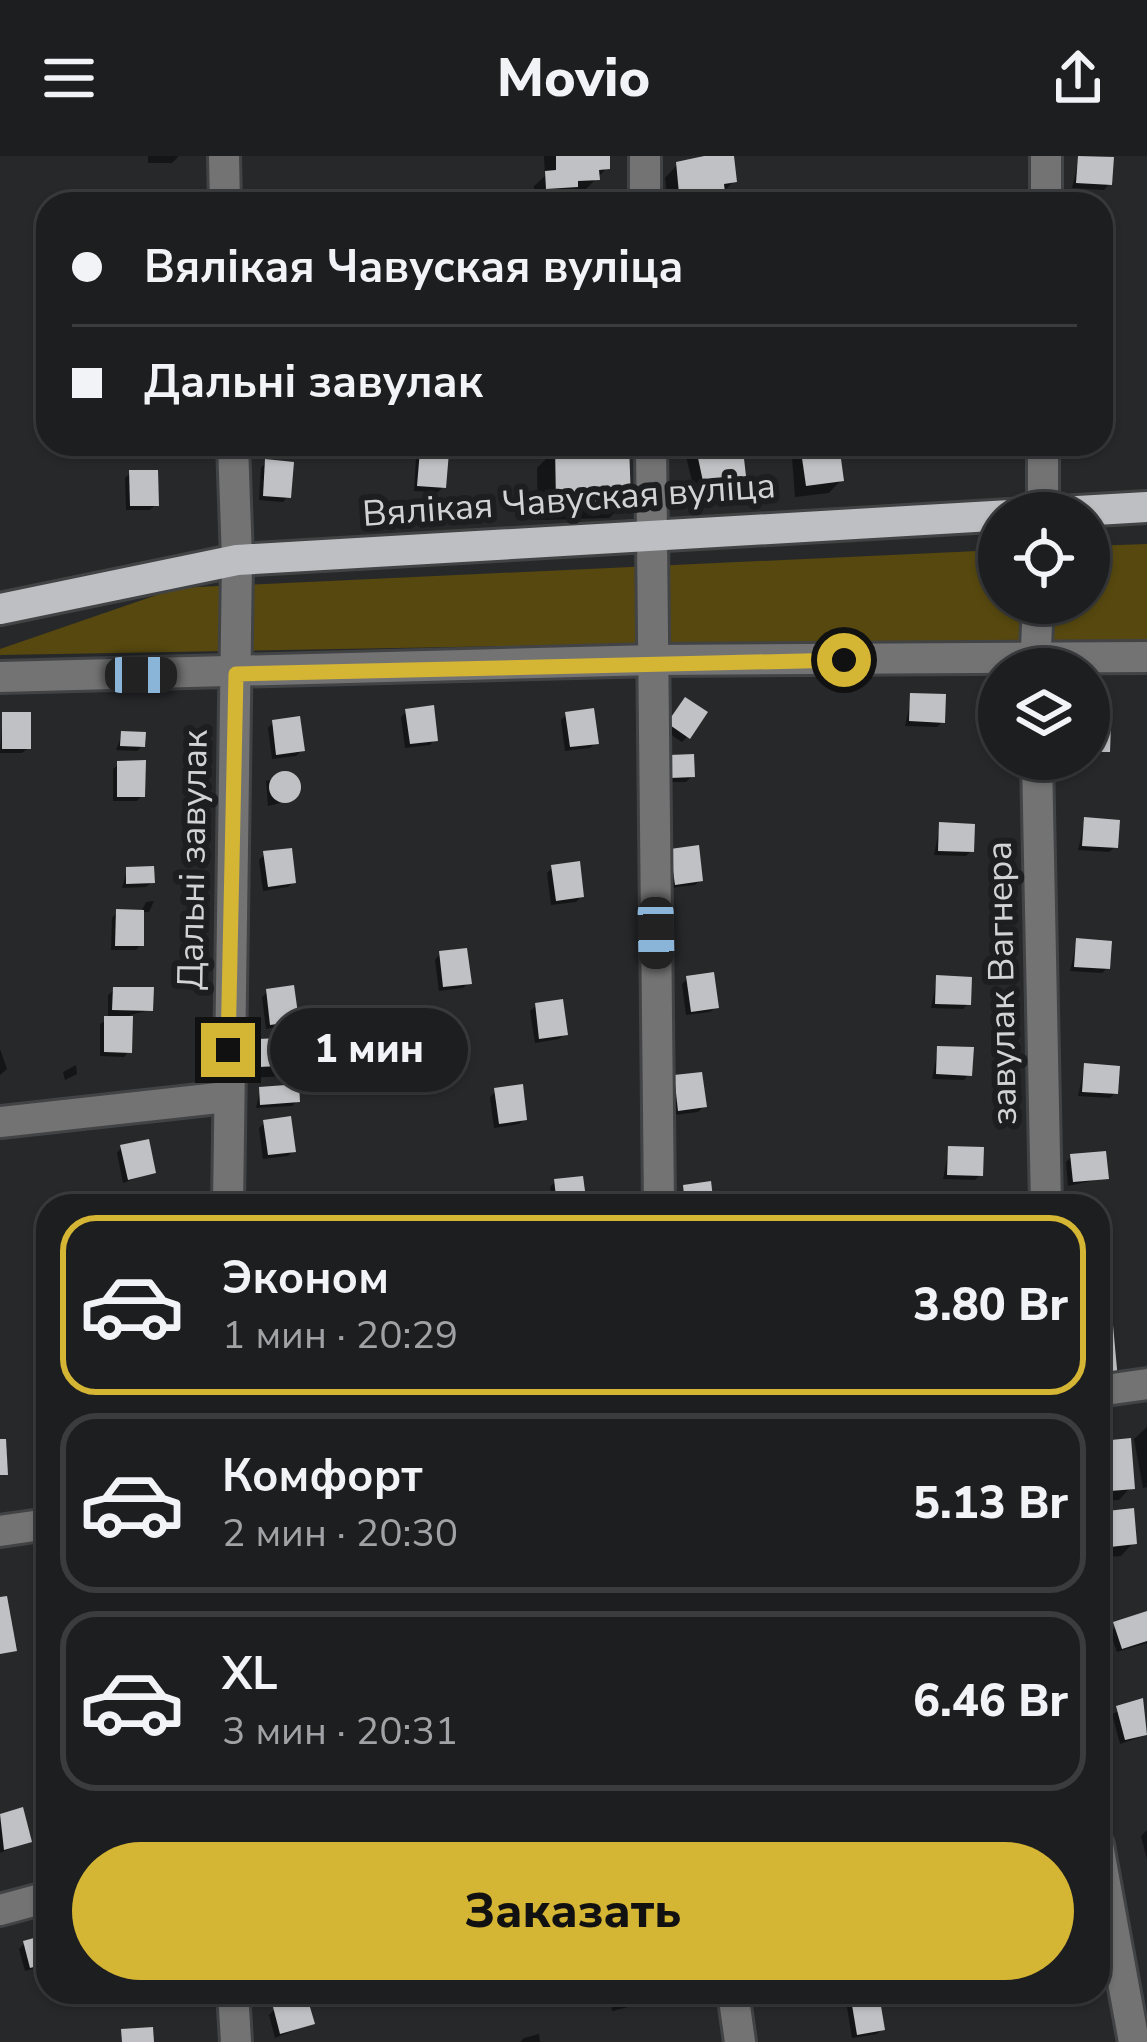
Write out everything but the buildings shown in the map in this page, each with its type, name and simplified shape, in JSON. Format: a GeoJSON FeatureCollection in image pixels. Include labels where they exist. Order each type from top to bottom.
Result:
{"type":"FeatureCollection","features":[{"type":"Feature","properties":{"kind":"main road","name":"Вялікая Чавуская вуліца"},"geometry":{"type":"LineString","coordinates":[[1110,508],[1147,507]]}},
{"type":"Feature","properties":{"kind":"main road","name":"Вялікая Чавуская вуліца"},"geometry":{"type":"LineString","coordinates":[[0,609],[237,560],[978,515]]}},
{"type":"Feature","properties":{"kind":"street"},"geometry":{"type":"LineString","coordinates":[[645,156],[645,192]]}},
{"type":"Feature","properties":{"kind":"street"},"geometry":{"type":"LineString","coordinates":[[1046,156],[1046,192]]}},
{"type":"Feature","properties":{"kind":"street"},"geometry":{"type":"LineString","coordinates":[[224,157],[225,192]]}},
{"type":"Feature","properties":{"kind":"street","name":"Дальні завулак"},"geometry":{"type":"LineString","coordinates":[[228,1194],[237,560],[233,456]]}},
{"type":"Feature","properties":{"kind":"street"},"geometry":{"type":"LineString","coordinates":[[651,456],[658,1194]]}},
{"type":"Feature","properties":{"kind":"street"},"geometry":{"type":"LineString","coordinates":[[1043,456],[1043,492]]}},
{"type":"Feature","properties":{"kind":"street"},"geometry":{"type":"LineString","coordinates":[[1110,659],[1147,656]]}},
{"type":"Feature","properties":{"kind":"street"},"geometry":{"type":"LineString","coordinates":[[0,677],[654,660],[978,663]]}},
{"type":"Feature","properties":{"kind":"street","name":"завулак Вагнера"},"geometry":{"type":"LineString","coordinates":[[1037,780],[1046,1194]]}},
{"type":"Feature","properties":{"kind":"street"},"geometry":{"type":"LineString","coordinates":[[0,1122],[227,1097]]}},
{"type":"Feature","properties":{"kind":"street"},"geometry":{"type":"LineString","coordinates":[[1110,1389],[1147,1384]]}},
{"type":"Feature","properties":{"kind":"street"},"geometry":{"type":"LineString","coordinates":[[0,1531],[36,1526]]}},
{"type":"Feature","properties":{"kind":"street"},"geometry":{"type":"LineString","coordinates":[[0,1910],[36,1900]]}},
{"type":"Feature","properties":{"kind":"street"},"geometry":{"type":"LineString","coordinates":[[1110,1911],[1134,2042]]}},
{"type":"Feature","properties":{"kind":"street"},"geometry":{"type":"LineString","coordinates":[[234,2004],[236,2042]]}},
{"type":"Feature","properties":{"kind":"street"},"geometry":{"type":"LineString","coordinates":[[735,2004],[740,2042]]}},
{"type":"Feature","properties":{"kind":"shaded area"},"geometry":{"type":"Polygon","coordinates":[[[1147,544],[1147,646],[746,642],[0,655],[0,649],[177,588],[978,551],[978,624],[1110,624],[1110,545],[1147,544]]]}},
{"type":"Feature","properties":{"kind":"route"},"geometry":{"type":"LineString","coordinates":[[228,1050],[236,674],[654,660],[844,660]]}}]}
